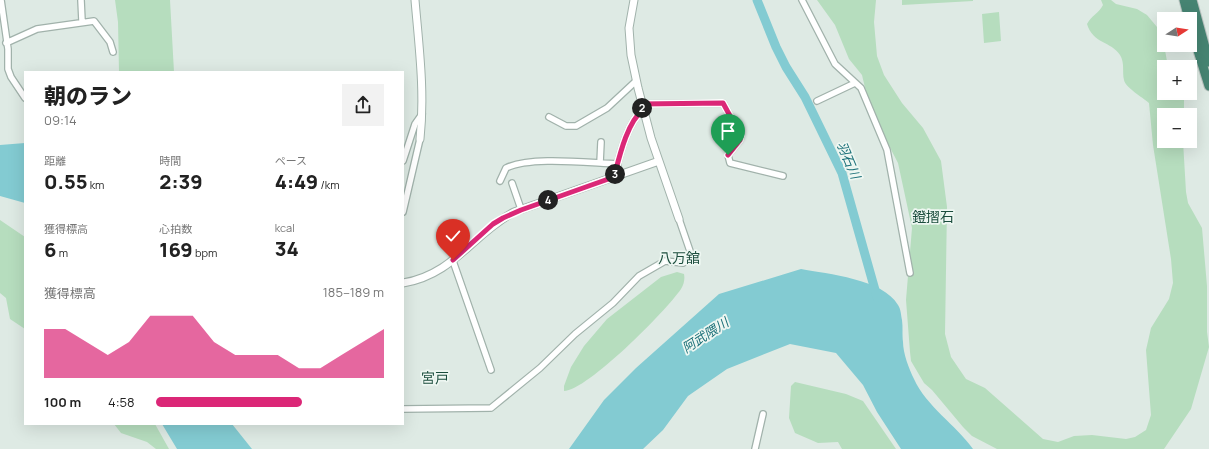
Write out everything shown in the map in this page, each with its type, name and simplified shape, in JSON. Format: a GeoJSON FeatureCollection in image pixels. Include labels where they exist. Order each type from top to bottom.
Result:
{"type":"FeatureCollection","features":[{"type":"Feature","properties":{"kind":"highway"},"geometry":{"type":"LineString","coordinates":[[1184,0],[1187,12]]}},
{"type":"Feature","properties":{"kind":"highway"},"geometry":{"type":"LineString","coordinates":[[1192,0],[1209,62]]}},
{"type":"Feature","properties":{"kind":"highway"},"geometry":{"type":"LineString","coordinates":[[1197,47],[1209,86]]}},
{"type":"Feature","properties":{"kind":"street"},"geometry":{"type":"LineString","coordinates":[[1,0],[9,73],[24,96]]}},
{"type":"Feature","properties":{"kind":"street"},"geometry":{"type":"LineString","coordinates":[[81,0],[82,21]]}},
{"type":"Feature","properties":{"kind":"street"},"geometry":{"type":"LineString","coordinates":[[404,208],[420,139],[422,114],[422,81],[415,0]]}},
{"type":"Feature","properties":{"kind":"street"},"geometry":{"type":"LineString","coordinates":[[404,409],[491,408],[540,368],[575,334],[613,303],[639,276],[665,260],[683,263],[690,259],[691,254],[659,161],[642,107],[636,81],[631,55],[629,28],[634,0]]}},
{"type":"Feature","properties":{"kind":"street"},"geometry":{"type":"LineString","coordinates":[[802,0],[835,64],[861,88],[887,150],[910,273]]}},
{"type":"Feature","properties":{"kind":"street"},"geometry":{"type":"LineString","coordinates":[[6,44],[37,29],[82,21],[94,21],[97,22],[110,42],[113,52]]}},
{"type":"Feature","properties":{"kind":"street"},"geometry":{"type":"LineString","coordinates":[[549,118],[566,126],[576,126],[607,108],[636,81]]}},
{"type":"Feature","properties":{"kind":"street"},"geometry":{"type":"LineString","coordinates":[[817,101],[855,83]]}},
{"type":"Feature","properties":{"kind":"street"},"geometry":{"type":"LineString","coordinates":[[642,107],[723,103],[741,136],[740,140],[728,155],[730,163],[783,176]]}},
{"type":"Feature","properties":{"kind":"street"},"geometry":{"type":"LineString","coordinates":[[614,177],[636,115],[642,107]]}},
{"type":"Feature","properties":{"kind":"street"},"geometry":{"type":"LineString","coordinates":[[404,158],[415,124],[422,114]]}},
{"type":"Feature","properties":{"kind":"street"},"geometry":{"type":"LineString","coordinates":[[600,163],[601,142]]}},
{"type":"Feature","properties":{"kind":"street"},"geometry":{"type":"LineString","coordinates":[[500,181],[506,168],[512,165],[543,161],[618,164]]}},
{"type":"Feature","properties":{"kind":"street"},"geometry":{"type":"LineString","coordinates":[[404,283],[432,274],[453,260],[493,224],[521,210],[659,161]]}},
{"type":"Feature","properties":{"kind":"street"},"geometry":{"type":"LineString","coordinates":[[512,183],[521,210]]}},
{"type":"Feature","properties":{"kind":"street"},"geometry":{"type":"LineString","coordinates":[[453,260],[491,370]]}},
{"type":"Feature","properties":{"kind":"street"},"geometry":{"type":"LineString","coordinates":[[755,449],[763,414]]}},
{"type":"Feature","properties":{"kind":"green space"},"geometry":{"type":"Polygon","coordinates":[[[115,0],[170,0],[174,71],[119,71],[118,22],[115,0]]]}},
{"type":"Feature","properties":{"kind":"green space"},"geometry":{"type":"Polygon","coordinates":[[[817,0],[876,0],[874,22],[877,56],[884,75],[902,103],[923,128],[941,161],[947,207],[945,334],[951,357],[966,379],[985,388],[1043,439],[1058,442],[1074,436],[1092,435],[1126,439],[1135,437],[1146,430],[1151,415],[1146,350],[1151,328],[1169,299],[1173,283],[1171,259],[1153,145],[1149,103],[1125,83],[1120,55],[1112,47],[1093,35],[1087,24],[1103,5],[1101,0],[1111,0],[1116,4],[1137,9],[1147,15],[1157,27],[1157,52],[1165,52],[1167,60],[1157,60],[1157,100],[1184,100],[1184,108],[1157,108],[1157,148],[1183,148],[1188,203],[1202,228],[1207,286],[1207,332],[1209,347],[1191,409],[1164,449],[997,449],[972,436],[932,390],[924,383],[911,361],[906,300],[912,228],[898,163],[870,109],[862,75],[849,59],[835,25],[817,0]]]}},
{"type":"Feature","properties":{"kind":"green space"},"geometry":{"type":"Polygon","coordinates":[[[902,0],[973,0],[973,1],[902,5],[902,0]]]}},
{"type":"Feature","properties":{"kind":"green space"},"geometry":{"type":"Polygon","coordinates":[[[999,12],[1001,41],[984,43],[982,14],[999,12]]]}},
{"type":"Feature","properties":{"kind":"green space"},"geometry":{"type":"Polygon","coordinates":[[[0,220],[24,236],[24,328],[10,319],[6,298],[0,293],[0,220]]]}},
{"type":"Feature","properties":{"kind":"green space"},"geometry":{"type":"Polygon","coordinates":[[[677,272],[684,274],[681,289],[644,331],[590,378],[575,387],[564,391],[564,386],[571,367],[584,346],[607,319],[661,277],[677,272]]]}},
{"type":"Feature","properties":{"kind":"green space"},"geometry":{"type":"Polygon","coordinates":[[[795,382],[846,394],[863,401],[896,449],[842,449],[838,442],[818,443],[795,433],[789,418],[791,386],[795,382]]]}},
{"type":"Feature","properties":{"kind":"green space"},"geometry":{"type":"Polygon","coordinates":[[[115,425],[156,425],[169,449],[156,449],[147,442],[121,433],[115,425]]]}},
{"type":"Feature","properties":{"kind":"water"},"geometry":{"type":"Polygon","coordinates":[[[24,143],[24,203],[0,196],[0,145],[24,143]]]}},
{"type":"Feature","properties":{"kind":"water","name":"阿武隈川"},"geometry":{"type":"Polygon","coordinates":[[[801,269],[854,279],[880,289],[891,296],[900,310],[904,351],[908,366],[919,389],[933,407],[973,449],[901,449],[877,412],[863,385],[836,353],[790,344],[727,369],[688,396],[663,430],[643,449],[569,449],[604,400],[636,368],[719,294],[801,269]]]}},
{"type":"Feature","properties":{"kind":"water"},"geometry":{"type":"Polygon","coordinates":[[[163,425],[233,425],[252,449],[177,449],[163,425]]]}},
{"type":"Feature","properties":{"kind":"waterway","name":"羽石川"},"geometry":{"type":"LineString","coordinates":[[757,0],[776,47],[786,67],[805,97],[842,173],[877,297]]}},
{"type":"Feature","properties":{"kind":"district","name":"鐙摺石"},"geometry":{"type":"Point","coordinates":[933,217]}},
{"type":"Feature","properties":{"kind":"district","name":"八万舘"},"geometry":{"type":"Point","coordinates":[679,258]}},
{"type":"Feature","properties":{"kind":"district","name":"宮戸"},"geometry":{"type":"Point","coordinates":[435,378]}},
{"type":"Feature","properties":{"kind":"route"},"geometry":{"type":"LineString","coordinates":[[453,260],[461,255],[493,224],[514,212],[614,177],[620,156],[636,115],[643,110],[641,104],[723,103],[741,136],[740,140],[728,155]]}}]}
